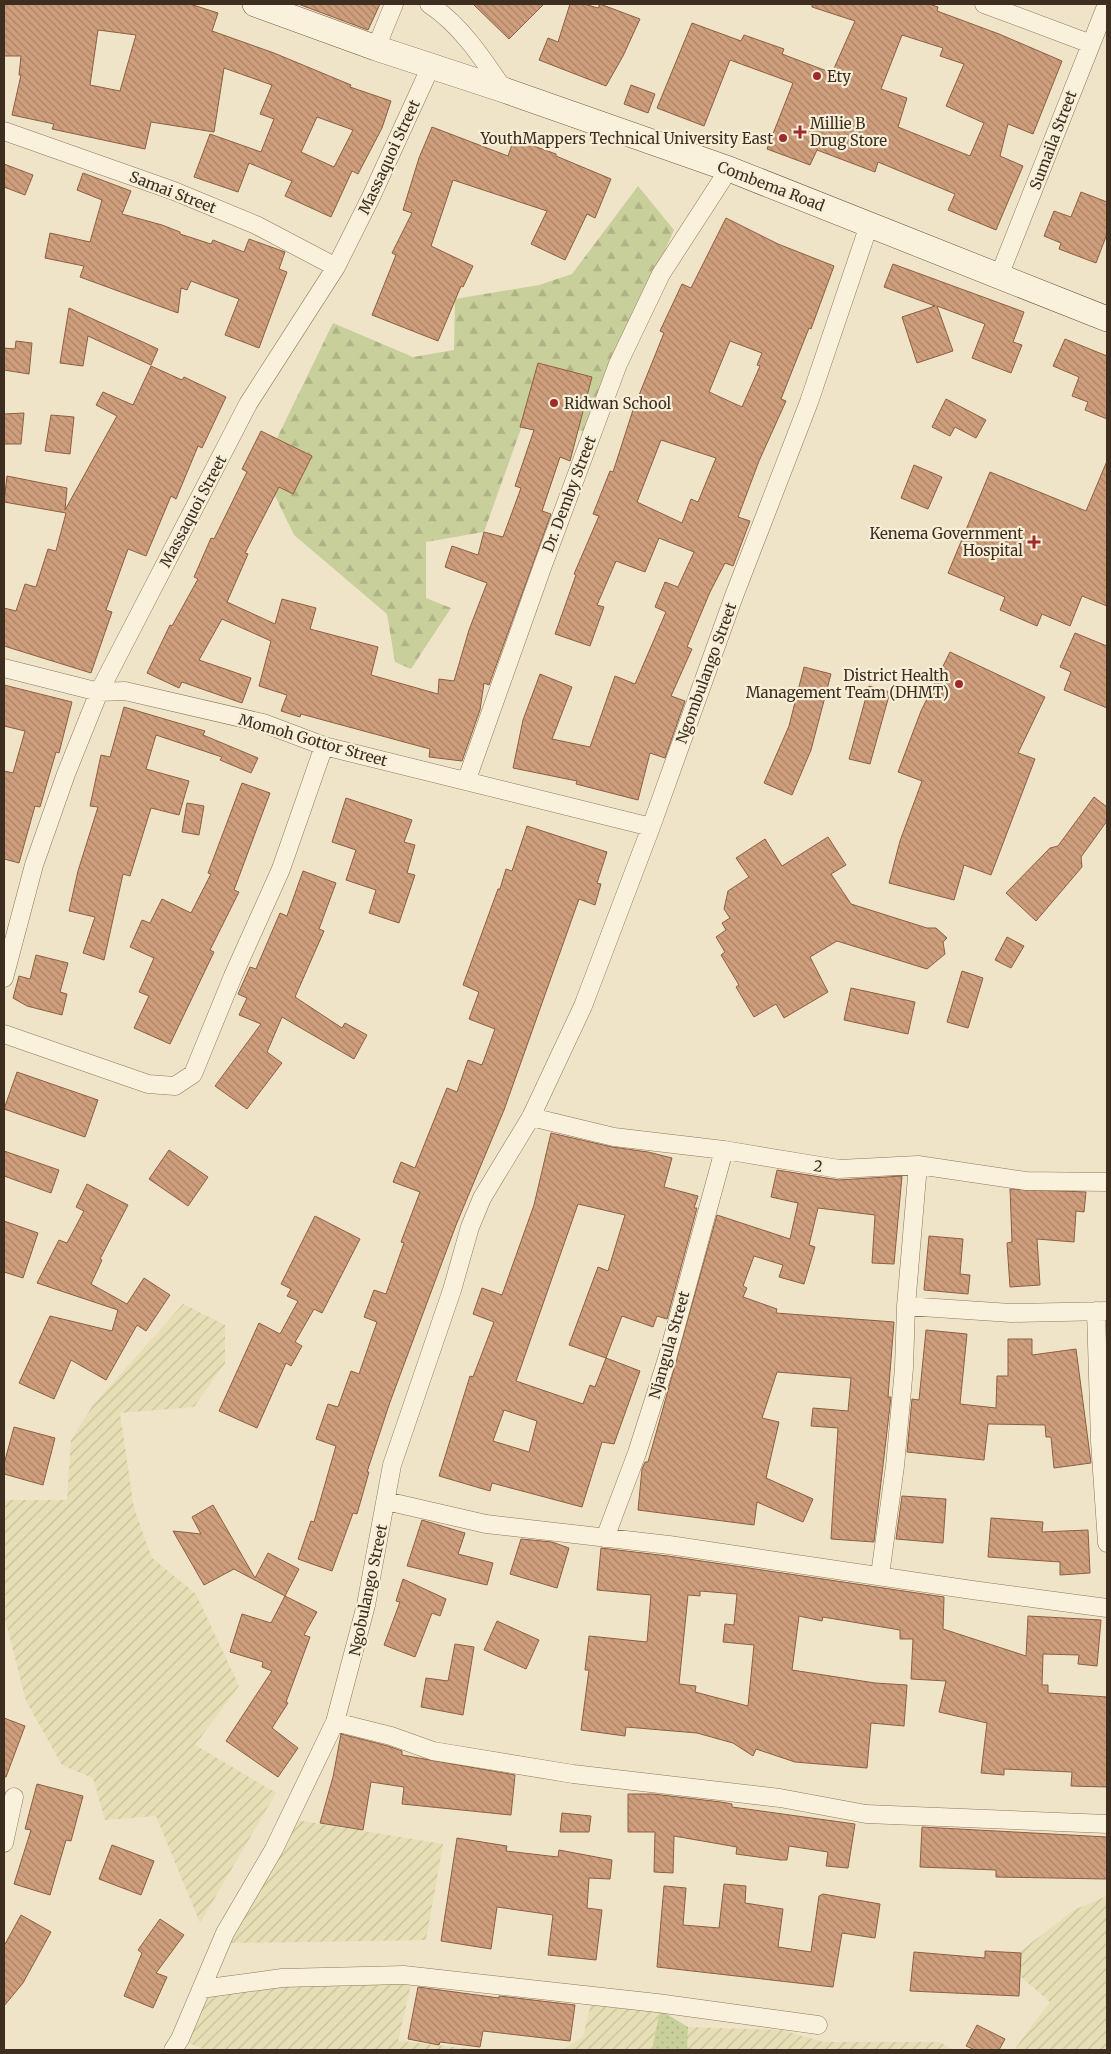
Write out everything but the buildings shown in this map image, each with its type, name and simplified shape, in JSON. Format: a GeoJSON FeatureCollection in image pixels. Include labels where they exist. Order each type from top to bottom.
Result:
{"type":"FeatureCollection","features":[{"type":"Feature","properties":{"kind":"street"},"geometry":{"type":"LineString","coordinates":[[255,4],[376,48],[394,4]]}},
{"type":"Feature","properties":{"kind":"street"},"geometry":{"type":"LineString","coordinates":[[428,4],[445,14],[480,55],[504,90]]}},
{"type":"Feature","properties":{"kind":"street"},"geometry":{"type":"LineString","coordinates":[[984,4],[1091,44]]}},
{"type":"Feature","properties":{"kind":"street","name":"Sumaila Street"},"geometry":{"type":"LineString","coordinates":[[999,276],[1107,4]]}},
{"type":"Feature","properties":{"kind":"street","name":"Combema Road"},"geometry":{"type":"LineString","coordinates":[[376,48],[504,90],[728,169],[1107,318]]}},
{"type":"Feature","properties":{"kind":"street","name":"Massaquoi Street"},"geometry":{"type":"LineString","coordinates":[[4,978],[34,865],[66,774],[99,692],[248,404],[336,267],[371,197],[431,66]]}},
{"type":"Feature","properties":{"kind":"street","name":"Samai Street"},"geometry":{"type":"LineString","coordinates":[[4,131],[174,191],[256,225],[336,267]]}},
{"type":"Feature","properties":{"kind":"street","name":"Dr. Demby Street"},"geometry":{"type":"LineString","coordinates":[[467,780],[542,565],[618,364],[661,274],[728,169]]}},
{"type":"Feature","properties":{"kind":"street","name":"Ngombulango Street"},"geometry":{"type":"LineString","coordinates":[[531,1118],[583,1006],[651,827],[734,596],[809,402],[870,225]]}},
{"type":"Feature","properties":{"kind":"street","name":"Momoh Gottor Street"},"geometry":{"type":"LineString","coordinates":[[4,668],[99,692],[125,691],[254,721],[324,746],[651,827]]}},
{"type":"Feature","properties":{"kind":"street"},"geometry":{"type":"LineString","coordinates":[[4,1034],[148,1084],[175,1086],[193,1074],[233,976],[281,869],[324,746]]}},
{"type":"Feature","properties":{"kind":"street","name":"2"},"geometry":{"type":"LineString","coordinates":[[531,1118],[614,1137],[724,1150],[839,1169],[918,1165],[1026,1181],[1107,1182]]}},
{"type":"Feature","properties":{"kind":"street","name":"Ngobulango Street"},"geometry":{"type":"LineString","coordinates":[[173,2050],[180,2039],[225,1934],[274,1849],[335,1722],[366,1605],[392,1465],[452,1290],[470,1227],[482,1198],[531,1118]]}},
{"type":"Feature","properties":{"kind":"street","name":"Njangula Street"},"geometry":{"type":"LineString","coordinates":[[605,1538],[667,1359],[724,1150]]}},
{"type":"Feature","properties":{"kind":"street"},"geometry":{"type":"LineString","coordinates":[[880,1575],[895,1466],[904,1368],[906,1306],[918,1165]]}},
{"type":"Feature","properties":{"kind":"street"},"geometry":{"type":"LineString","coordinates":[[906,1306],[1012,1313],[1102,1311],[1100,1441],[1107,1543]]}},
{"type":"Feature","properties":{"kind":"street"},"geometry":{"type":"LineString","coordinates":[[386,1500],[486,1524],[880,1575],[972,1590],[1107,1608]]}},
{"type":"Feature","properties":{"kind":"street"},"geometry":{"type":"LineString","coordinates":[[335,1722],[391,1736],[434,1751],[573,1774],[780,1798],[866,1814],[1107,1824]]}},
{"type":"Feature","properties":{"kind":"street"},"geometry":{"type":"LineString","coordinates":[[4,1843],[14,1797]]}},
{"type":"Feature","properties":{"kind":"street"},"geometry":{"type":"LineString","coordinates":[[201,1989],[282,1978],[404,1975],[657,2004],[818,2025]]}},
{"type":"Feature","properties":{"kind":"shaded area"},"geometry":{"type":"Polygon","coordinates":[[[183,1304],[225,1325],[225,1363],[194,1407],[120,1413],[134,1508],[152,1558],[196,1594],[239,1686],[195,1745],[276,1793],[200,1923],[156,1816],[105,1820],[93,1778],[62,1765],[26,1701],[4,1615],[4,1500],[67,1500],[71,1440],[93,1405],[183,1304]]]}},
{"type":"Feature","properties":{"kind":"shaded area"},"geometry":{"type":"Polygon","coordinates":[[[290,1819],[443,1844],[426,1940],[231,1943],[290,1819]]]}},
{"type":"Feature","properties":{"kind":"shaded area"},"geometry":{"type":"Polygon","coordinates":[[[1107,1896],[1107,2050],[1014,2050],[1050,2002],[1005,1963],[1074,1910],[1107,1896]]]}},
{"type":"Feature","properties":{"kind":"shaded area"},"geometry":{"type":"Polygon","coordinates":[[[414,1971],[398,2041],[482,2050],[205,2050],[182,2040],[202,1995],[414,1971]]]}},
{"type":"Feature","properties":{"kind":"shaded area"},"geometry":{"type":"Polygon","coordinates":[[[592,1999],[660,2010],[652,2050],[562,2050],[583,2037],[592,1999]]]}},
{"type":"Feature","properties":{"kind":"shaded area"},"geometry":{"type":"Polygon","coordinates":[[[688,2027],[782,2030],[823,2042],[940,2042],[953,2050],[687,2050],[688,2027]]]}},
{"type":"Feature","properties":{"kind":"green space"},"geometry":{"type":"Polygon","coordinates":[[[638,186],[674,230],[584,431],[523,423],[484,532],[426,542],[426,598],[451,608],[411,669],[395,662],[387,614],[294,535],[262,469],[333,323],[413,357],[454,350],[455,299],[539,285],[572,274],[638,186]]]}},
{"type":"Feature","properties":{"kind":"green space"},"geometry":{"type":"Polygon","coordinates":[[[660,2010],[688,2027],[687,2050],[652,2050],[660,2010]]]}},
{"type":"Feature","properties":{"kind":"place","name":"Ety"},"geometry":{"type":"Point","coordinates":[817,76]}},
{"type":"Feature","properties":{"kind":"place","name":"Millie B Drug Store"},"geometry":{"type":"Point","coordinates":[800,132]}},
{"type":"Feature","properties":{"kind":"place","name":"YouthMappers Technical University East"},"geometry":{"type":"Point","coordinates":[783,138]}},
{"type":"Feature","properties":{"kind":"place","name":"Ridwan School"},"geometry":{"type":"Point","coordinates":[554,403]}},
{"type":"Feature","properties":{"kind":"place","name":"Kenema Government Hospital"},"geometry":{"type":"Point","coordinates":[1034,542]}},
{"type":"Feature","properties":{"kind":"place","name":"District Health Management Team (DHMT)"},"geometry":{"type":"Point","coordinates":[959,684]}}]}
